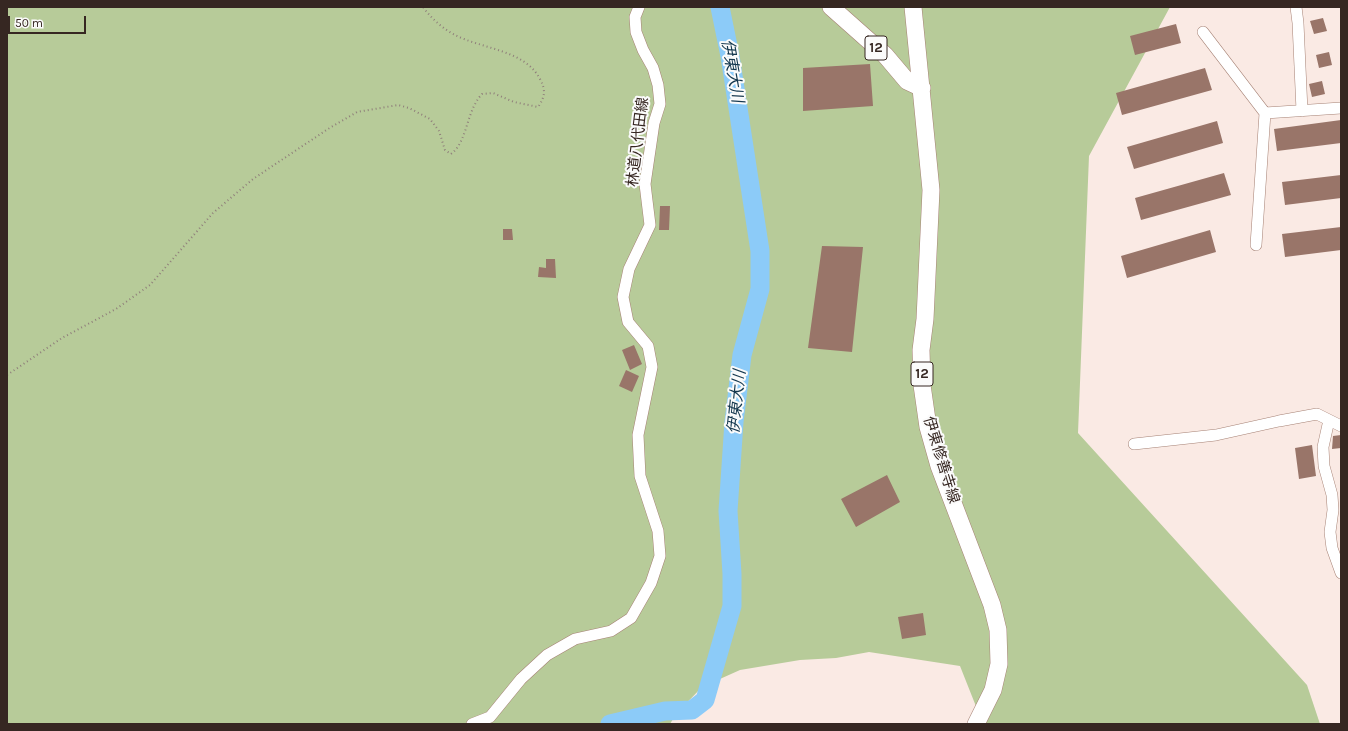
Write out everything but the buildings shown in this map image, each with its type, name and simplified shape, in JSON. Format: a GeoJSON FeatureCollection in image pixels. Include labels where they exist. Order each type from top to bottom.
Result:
{"type":"FeatureCollection","features":[{"type":"Feature","properties":{"kind":"main road","name":"12"},"geometry":{"type":"LineString","coordinates":[[830,7],[885,55],[907,81],[922,88]]}},
{"type":"Feature","properties":{"kind":"main road","name":"伊東修善寺線"},"geometry":{"type":"LineString","coordinates":[[913,7],[931,190],[926,304],[921,350],[922,385],[928,427],[939,466],[992,605],[998,630],[999,664],[993,690],[976,724]]}},
{"type":"Feature","properties":{"kind":"street","name":"林道八代田線"},"geometry":{"type":"LineString","coordinates":[[472,724],[490,717],[521,679],[547,655],[575,640],[611,631],[632,618],[651,583],[660,556],[658,531],[640,476],[638,434],[652,367],[648,346],[628,322],[623,297],[630,269],[650,225],[645,184],[654,122],[660,104],[658,85],[653,68],[642,50],[636,32],[636,17],[639,7]]}},
{"type":"Feature","properties":{"kind":"street"},"geometry":{"type":"LineString","coordinates":[[1296,7],[1302,111]]}},
{"type":"Feature","properties":{"kind":"street"},"geometry":{"type":"LineString","coordinates":[[1203,32],[1265,113],[1256,245]]}},
{"type":"Feature","properties":{"kind":"street"},"geometry":{"type":"LineString","coordinates":[[1265,113],[1341,108]]}},
{"type":"Feature","properties":{"kind":"street"},"geometry":{"type":"LineString","coordinates":[[1134,444],[1216,436],[1279,421],[1317,414],[1341,426]]}},
{"type":"Feature","properties":{"kind":"street"},"geometry":{"type":"LineString","coordinates":[[1329,420],[1323,446],[1324,466],[1332,495],[1333,510],[1330,532],[1332,548],[1341,573]]}},
{"type":"Feature","properties":{"kind":"path"},"geometry":{"type":"LineString","coordinates":[[7,374],[62,338],[116,310],[150,285],[213,213],[253,179],[328,129],[358,112],[398,105],[409,108],[430,119],[439,131],[445,150],[450,154],[457,149],[474,102],[482,94],[492,93],[514,102],[538,107],[543,100],[545,88],[535,70],[515,57],[455,35],[431,18],[423,7]]}},
{"type":"Feature","properties":{"kind":"green space"},"geometry":{"type":"Polygon","coordinates":[[[7,7],[1170,7],[1089,156],[1078,433],[1307,685],[1320,724],[983,724],[960,666],[869,652],[836,658],[800,660],[740,670],[702,687],[676,714],[670,724],[7,724],[7,7]]]}},
{"type":"Feature","properties":{"kind":"waterway","name":"伊東大川"},"geometry":{"type":"LineString","coordinates":[[610,724],[665,711],[692,710],[705,700],[732,606],[732,574],[728,511],[734,422],[742,355],[760,289],[760,251],[730,56],[720,7]]}}]}
